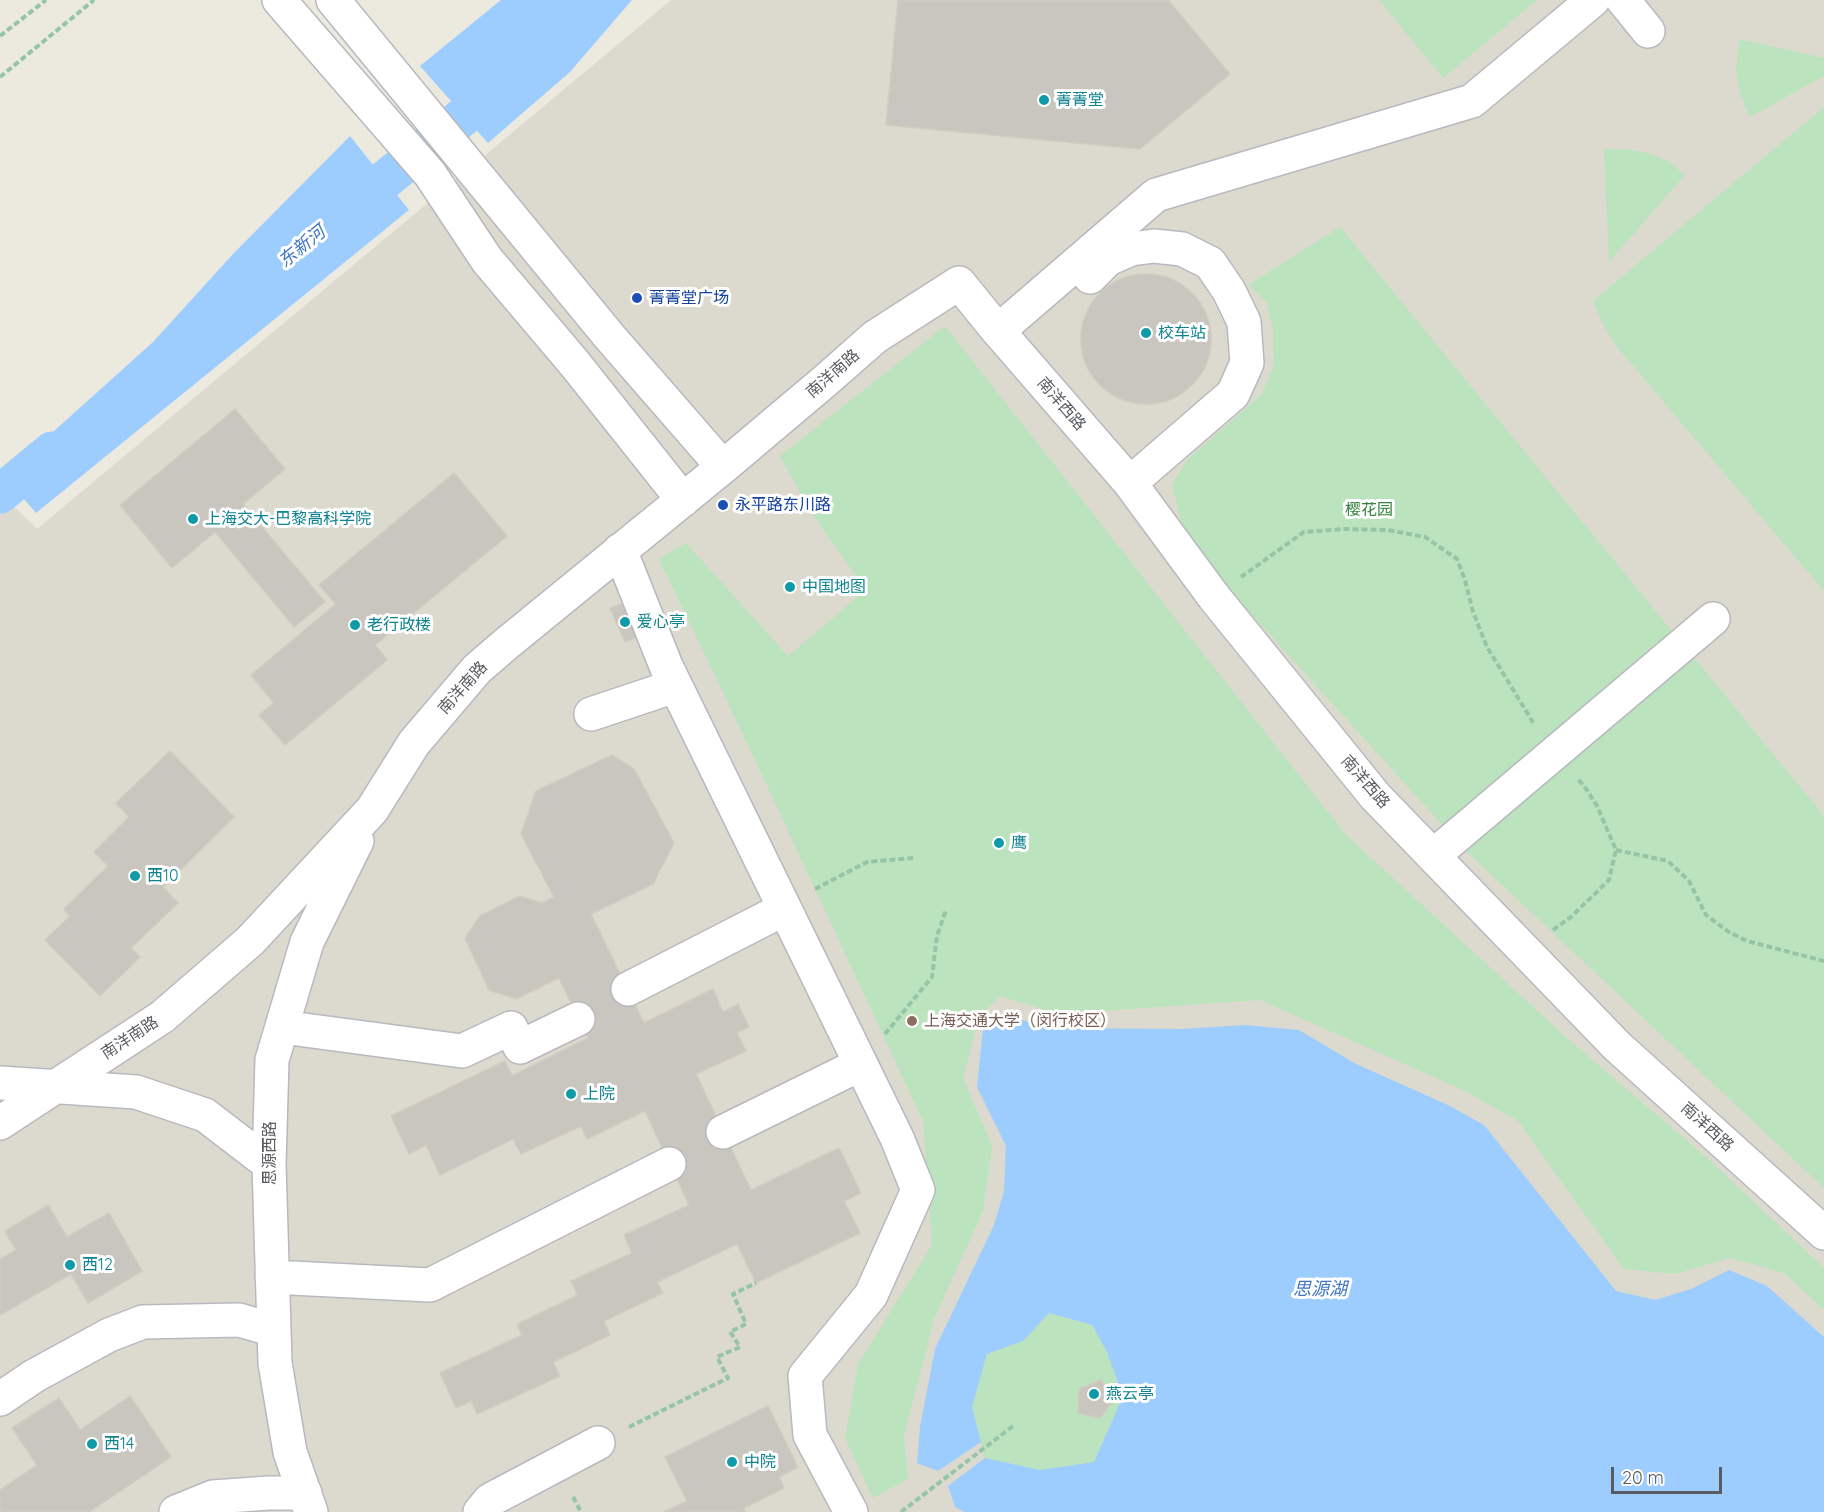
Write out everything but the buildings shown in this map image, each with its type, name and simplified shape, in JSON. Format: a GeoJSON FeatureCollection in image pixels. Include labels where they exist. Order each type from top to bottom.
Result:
{"type":"FeatureCollection","features":[{"type":"Feature","properties":{"kind":"lane"},"geometry":{"type":"LineString","coordinates":[[279,0],[430,174],[487,260],[575,364],[682,500]]}},
{"type":"Feature","properties":{"kind":"lane"},"geometry":{"type":"LineString","coordinates":[[333,0],[609,336],[723,467]]}},
{"type":"Feature","properties":{"kind":"lane"},"geometry":{"type":"LineString","coordinates":[[998,331],[1156,195],[1472,101],[1593,0]]}},
{"type":"Feature","properties":{"kind":"lane"},"geometry":{"type":"LineString","coordinates":[[1623,0],[1648,31]]}},
{"type":"Feature","properties":{"kind":"lane"},"geometry":{"type":"LineString","coordinates":[[998,331],[1026,327],[1053,310],[1108,259],[1131,249],[1154,246],[1182,249],[1210,263],[1229,291],[1244,322],[1247,363],[1233,394],[1130,483]]}},
{"type":"Feature","properties":{"kind":"lane","name":"南洋西路"},"geometry":{"type":"LineString","coordinates":[[959,283],[1130,483],[1214,597],[1375,796],[1617,1046],[1824,1233]]}},
{"type":"Feature","properties":{"kind":"lane","name":"南洋南路"},"geometry":{"type":"LineString","coordinates":[[0,1123],[162,1017],[215,971],[250,940],[372,810],[414,743],[477,669],[723,467],[874,337],[959,283]]}},
{"type":"Feature","properties":{"kind":"lane"},"geometry":{"type":"LineString","coordinates":[[620,550],[675,686],[897,1138],[918,1190],[871,1295],[805,1376],[810,1435],[851,1512]]}},
{"type":"Feature","properties":{"kind":"lane"},"geometry":{"type":"LineString","coordinates":[[1433,856],[1713,618]]}},
{"type":"Feature","properties":{"kind":"lane"},"geometry":{"type":"LineString","coordinates":[[591,714],[675,686]]}},
{"type":"Feature","properties":{"kind":"lane","name":"思源西路"},"geometry":{"type":"LineString","coordinates":[[308,1503],[290,1452],[275,1363],[269,1164],[272,1060],[307,942],[372,810]]}},
{"type":"Feature","properties":{"kind":"lane"},"geometry":{"type":"LineString","coordinates":[[627,989],[784,909]]}},
{"type":"Feature","properties":{"kind":"lane"},"geometry":{"type":"LineString","coordinates":[[282,1027],[462,1051],[512,1028],[520,1047],[578,1019]]}},
{"type":"Feature","properties":{"kind":"lane"},"geometry":{"type":"LineString","coordinates":[[723,1132],[861,1064]]}},
{"type":"Feature","properties":{"kind":"lane"},"geometry":{"type":"LineString","coordinates":[[0,1083],[136,1092],[205,1115],[269,1164]]}},
{"type":"Feature","properties":{"kind":"lane"},"geometry":{"type":"LineString","coordinates":[[272,1277],[430,1285],[669,1164]]}},
{"type":"Feature","properties":{"kind":"lane"},"geometry":{"type":"LineString","coordinates":[[0,1399],[34,1376],[100,1340],[143,1322],[239,1320],[274,1330]]}},
{"type":"Feature","properties":{"kind":"lane"},"geometry":{"type":"LineString","coordinates":[[480,1512],[490,1500],[598,1443]]}},
{"type":"Feature","properties":{"kind":"lane"},"geometry":{"type":"LineString","coordinates":[[176,1512],[213,1497],[269,1493],[308,1503]]}},
{"type":"Feature","properties":{"kind":"path"},"geometry":{"type":"LineString","coordinates":[[0,36],[46,0]]}},
{"type":"Feature","properties":{"kind":"path"},"geometry":{"type":"LineString","coordinates":[[0,77],[94,0]]}},
{"type":"Feature","properties":{"kind":"path"},"geometry":{"type":"LineString","coordinates":[[1214,597],[1304,532],[1345,529],[1388,530],[1425,537],[1457,559],[1473,612],[1487,647],[1509,687],[1540,734],[1587,789],[1616,850],[1609,880],[1571,917],[1524,951]]}},
{"type":"Feature","properties":{"kind":"path"},"geometry":{"type":"LineString","coordinates":[[1616,850],[1668,861],[1689,881],[1706,915],[1729,932],[1747,941],[1824,961]]}},
{"type":"Feature","properties":{"kind":"path"},"geometry":{"type":"LineString","coordinates":[[784,909],[832,879],[867,862],[913,858]]}},
{"type":"Feature","properties":{"kind":"path"},"geometry":{"type":"LineString","coordinates":[[861,1064],[932,977],[937,936],[946,910]]}},
{"type":"Feature","properties":{"kind":"path"},"geometry":{"type":"LineString","coordinates":[[598,1443],[728,1378],[717,1357],[740,1347],[730,1332],[746,1324],[733,1294],[756,1283]]}},
{"type":"Feature","properties":{"kind":"path"},"geometry":{"type":"LineString","coordinates":[[900,1512],[1013,1426]]}},
{"type":"Feature","properties":{"kind":"path"},"geometry":{"type":"LineString","coordinates":[[581,1492],[572,1496],[581,1512]]}},
{"type":"Feature","properties":{"kind":"shaded area","name":"上海交通大学（闵行校区）"},"geometry":{"type":"Polygon","coordinates":[[[671,0],[1824,0],[1824,1512],[0,1512],[0,493],[37,529],[671,0]]]}},
{"type":"Feature","properties":{"kind":"green space"},"geometry":{"type":"Polygon","coordinates":[[[1379,0],[1537,0],[1443,78],[1379,0]]]}},
{"type":"Feature","properties":{"kind":"green space"},"geometry":{"type":"Polygon","coordinates":[[[1739,39],[1824,58],[1824,76],[1750,117],[1740,94],[1736,71],[1739,39]]]}},
{"type":"Feature","properties":{"kind":"green space"},"geometry":{"type":"Polygon","coordinates":[[[1824,107],[1824,591],[1618,348],[1603,325],[1593,301],[1824,107]]]}},
{"type":"Feature","properties":{"kind":"green space"},"geometry":{"type":"Polygon","coordinates":[[[1604,149],[1625,149],[1647,153],[1668,161],[1685,175],[1609,262],[1604,149]]]}},
{"type":"Feature","properties":{"kind":"green space","name":"樱花园"},"geometry":{"type":"Polygon","coordinates":[[[1340,227],[1824,816],[1824,1188],[1466,851],[1187,543],[1172,486],[1186,461],[1262,394],[1274,364],[1273,330],[1266,301],[1248,285],[1340,227]]]}},
{"type":"Feature","properties":{"kind":"green space"},"geometry":{"type":"Polygon","coordinates":[[[945,326],[1346,835],[1568,1039],[1706,1157],[1824,1268],[1824,1310],[1784,1273],[1730,1258],[1675,1274],[1624,1269],[1518,1121],[1463,1090],[1260,1000],[1059,1014],[1000,996],[979,1016],[963,1078],[992,1146],[983,1211],[934,1319],[904,1436],[908,1479],[873,1498],[845,1438],[858,1364],[932,1245],[923,1121],[659,559],[686,543],[788,656],[866,590],[810,511],[780,456],[945,326]]]}},
{"type":"Feature","properties":{"kind":"green space"},"geometry":{"type":"Polygon","coordinates":[[[1049,1313],[1092,1325],[1107,1352],[1123,1396],[1094,1462],[1040,1470],[985,1458],[972,1407],[987,1354],[1023,1341],[1049,1313]]]}},
{"type":"Feature","properties":{"kind":"water"},"geometry":{"type":"Polygon","coordinates":[[[501,0],[632,0],[570,72],[488,143],[420,66],[501,0]]]}},
{"type":"Feature","properties":{"kind":"water"},"geometry":{"type":"Polygon","coordinates":[[[350,136],[409,210],[36,513],[4,476],[153,342],[233,254],[350,136]]]}},
{"type":"Feature","properties":{"kind":"water","name":"思源湖"},"geometry":{"type":"Polygon","coordinates":[[[1002,1013],[1046,1028],[1182,1029],[1246,1025],[1299,1030],[1356,1064],[1448,1105],[1484,1125],[1616,1291],[1655,1300],[1691,1289],[1729,1270],[1767,1286],[1824,1337],[1824,1512],[964,1512],[955,1507],[948,1486],[985,1458],[1040,1470],[1094,1462],[1123,1396],[1107,1352],[1092,1325],[1049,1313],[1023,1341],[987,1354],[972,1407],[981,1442],[938,1471],[917,1463],[920,1427],[935,1349],[994,1225],[1004,1191],[1006,1146],[977,1087],[983,1028],[1002,1013]]]}},
{"type":"Feature","properties":{"kind":"waterway","name":"东新河"},"geometry":{"type":"LineString","coordinates":[[344,213],[506,82]]}},
{"type":"Feature","properties":{"kind":"waterway","name":"东新河"},"geometry":{"type":"LineString","coordinates":[[0,494],[52,451]]}},
{"type":"Feature","properties":{"kind":"place","name":"菁菁堂"},"geometry":{"type":"Point","coordinates":[1044,100]}},
{"type":"Feature","properties":{"kind":"place","name":"菁菁堂广场"},"geometry":{"type":"Point","coordinates":[637,298]}},
{"type":"Feature","properties":{"kind":"place","name":"校车站"},"geometry":{"type":"Point","coordinates":[1146,333]}},
{"type":"Feature","properties":{"kind":"place","name":"永平路东川路"},"geometry":{"type":"Point","coordinates":[723,505]}},
{"type":"Feature","properties":{"kind":"place","name":"上海交大-巴黎高科学院"},"geometry":{"type":"Point","coordinates":[193,519]}},
{"type":"Feature","properties":{"kind":"place","name":"中国地图"},"geometry":{"type":"Point","coordinates":[790,587]}},
{"type":"Feature","properties":{"kind":"place","name":"爱心亭"},"geometry":{"type":"Point","coordinates":[625,622]}},
{"type":"Feature","properties":{"kind":"place","name":"老行政楼"},"geometry":{"type":"Point","coordinates":[355,625]}},
{"type":"Feature","properties":{"kind":"place","name":"鹰"},"geometry":{"type":"Point","coordinates":[999,843]}},
{"type":"Feature","properties":{"kind":"place","name":"西10"},"geometry":{"type":"Point","coordinates":[135,876]}},
{"type":"Feature","properties":{"kind":"place","name":"上海交通大学（闵行校区）"},"geometry":{"type":"Point","coordinates":[912,1021]}},
{"type":"Feature","properties":{"kind":"place","name":"上院"},"geometry":{"type":"Point","coordinates":[571,1094]}},
{"type":"Feature","properties":{"kind":"place","name":"西12"},"geometry":{"type":"Point","coordinates":[70,1265]}},
{"type":"Feature","properties":{"kind":"place","name":"燕云亭"},"geometry":{"type":"Point","coordinates":[1094,1394]}},
{"type":"Feature","properties":{"kind":"place","name":"西14"},"geometry":{"type":"Point","coordinates":[92,1444]}},
{"type":"Feature","properties":{"kind":"place","name":"中院"},"geometry":{"type":"Point","coordinates":[732,1462]}}]}
